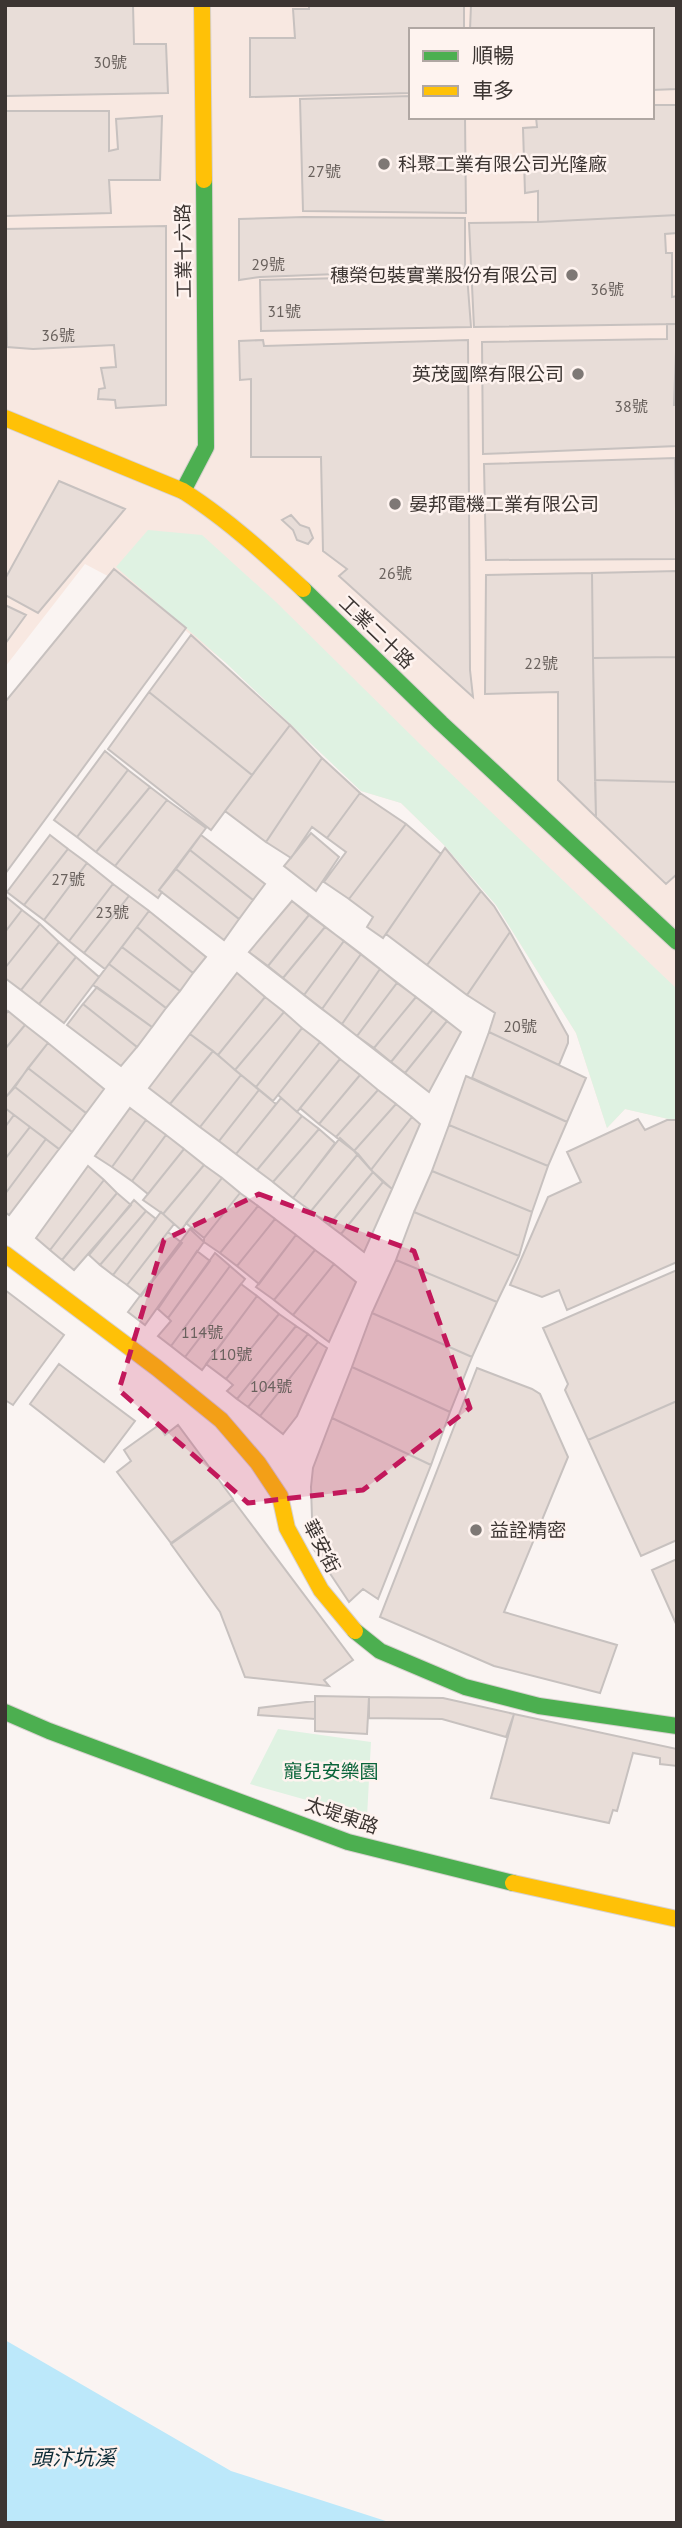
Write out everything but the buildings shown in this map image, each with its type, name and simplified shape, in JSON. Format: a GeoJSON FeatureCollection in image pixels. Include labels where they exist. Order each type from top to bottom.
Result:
{"type":"FeatureCollection","features":[{"type":"Feature","properties":{"kind":"street","name":"工業十六路"},"geometry":{"type":"LineString","coordinates":[[183,491],[205,447],[202,5]]}},
{"type":"Feature","properties":{"kind":"street","name":"工業二十路"},"geometry":{"type":"LineString","coordinates":[[5,418],[183,491],[207,506],[313,598],[441,723],[677,942]]}},
{"type":"Feature","properties":{"kind":"street","name":"華安街"},"geometry":{"type":"LineString","coordinates":[[5,1254],[157,1368],[221,1420],[258,1463],[280,1496],[287,1528],[321,1590],[353,1629],[380,1651],[465,1687],[539,1706],[677,1726]]}},
{"type":"Feature","properties":{"kind":"street","name":"太堤東路"},"geometry":{"type":"LineString","coordinates":[[5,1712],[348,1842],[457,1871],[677,1919]]}},
{"type":"Feature","properties":{"kind":"highlighted area"},"geometry":{"type":"Polygon","coordinates":[[[259,1194],[414,1251],[470,1408],[363,1490],[248,1503],[119,1390],[164,1240],[259,1194]]]}},
{"type":"Feature","properties":{"kind":"shaded area"},"geometry":{"type":"Polygon","coordinates":[[[5,5],[677,5],[677,1121],[625,1109],[607,1128],[576,1033],[496,905],[444,845],[401,803],[361,791],[225,662],[136,591],[85,564],[5,667],[5,5]]]}},
{"type":"Feature","properties":{"kind":"green space"},"geometry":{"type":"Polygon","coordinates":[[[148,530],[202,535],[276,602],[423,747],[677,989],[677,1121],[625,1109],[607,1128],[576,1033],[496,905],[444,845],[401,803],[361,791],[225,662],[116,567],[148,530]]]}},
{"type":"Feature","properties":{"kind":"green space","name":"寵兒安樂園"},"geometry":{"type":"Polygon","coordinates":[[[278,1729],[371,1742],[367,1817],[250,1784],[278,1729]]]}},
{"type":"Feature","properties":{"kind":"water","name":"頭汴坑溪"},"geometry":{"type":"Polygon","coordinates":[[[5,2340],[231,2471],[392,2523],[5,2523],[5,2340]]]}},
{"type":"Feature","properties":{"kind":"traffic: fast"},"geometry":{"type":"LineString","coordinates":[[183,491],[206,447],[204,180]]}},
{"type":"Feature","properties":{"kind":"traffic: fast"},"geometry":{"type":"LineString","coordinates":[[303,589],[441,723],[677,942]]}},
{"type":"Feature","properties":{"kind":"traffic: fast"},"geometry":{"type":"LineString","coordinates":[[355,1631],[380,1651],[465,1687],[539,1706],[677,1726]]}},
{"type":"Feature","properties":{"kind":"traffic: fast"},"geometry":{"type":"LineString","coordinates":[[5,1712],[49,1731],[348,1842],[513,1883]]}},
{"type":"Feature","properties":{"kind":"traffic: slow"},"geometry":{"type":"LineString","coordinates":[[202,5],[204,180]]}},
{"type":"Feature","properties":{"kind":"traffic: slow"},"geometry":{"type":"LineString","coordinates":[[5,418],[183,491],[230,525],[303,589]]}},
{"type":"Feature","properties":{"kind":"traffic: slow"},"geometry":{"type":"LineString","coordinates":[[5,1254],[157,1368],[221,1420],[258,1463],[280,1496],[287,1528],[321,1590],[355,1631]]}},
{"type":"Feature","properties":{"kind":"traffic: slow"},"geometry":{"type":"LineString","coordinates":[[513,1883],[677,1919]]}},
{"type":"Feature","properties":{"kind":"place","name":"科聚工業有限公司光隆廠"},"geometry":{"type":"Point","coordinates":[384,164]}},
{"type":"Feature","properties":{"kind":"place","name":"穗榮包裝實業股份有限公司"},"geometry":{"type":"Point","coordinates":[572,275]}},
{"type":"Feature","properties":{"kind":"place","name":"英茂國際有限公司"},"geometry":{"type":"Point","coordinates":[578,374]}},
{"type":"Feature","properties":{"kind":"place","name":"晏邦電機工業有限公司"},"geometry":{"type":"Point","coordinates":[395,504]}},
{"type":"Feature","properties":{"kind":"place","name":"益詮精密"},"geometry":{"type":"Point","coordinates":[476,1530]}}]}
